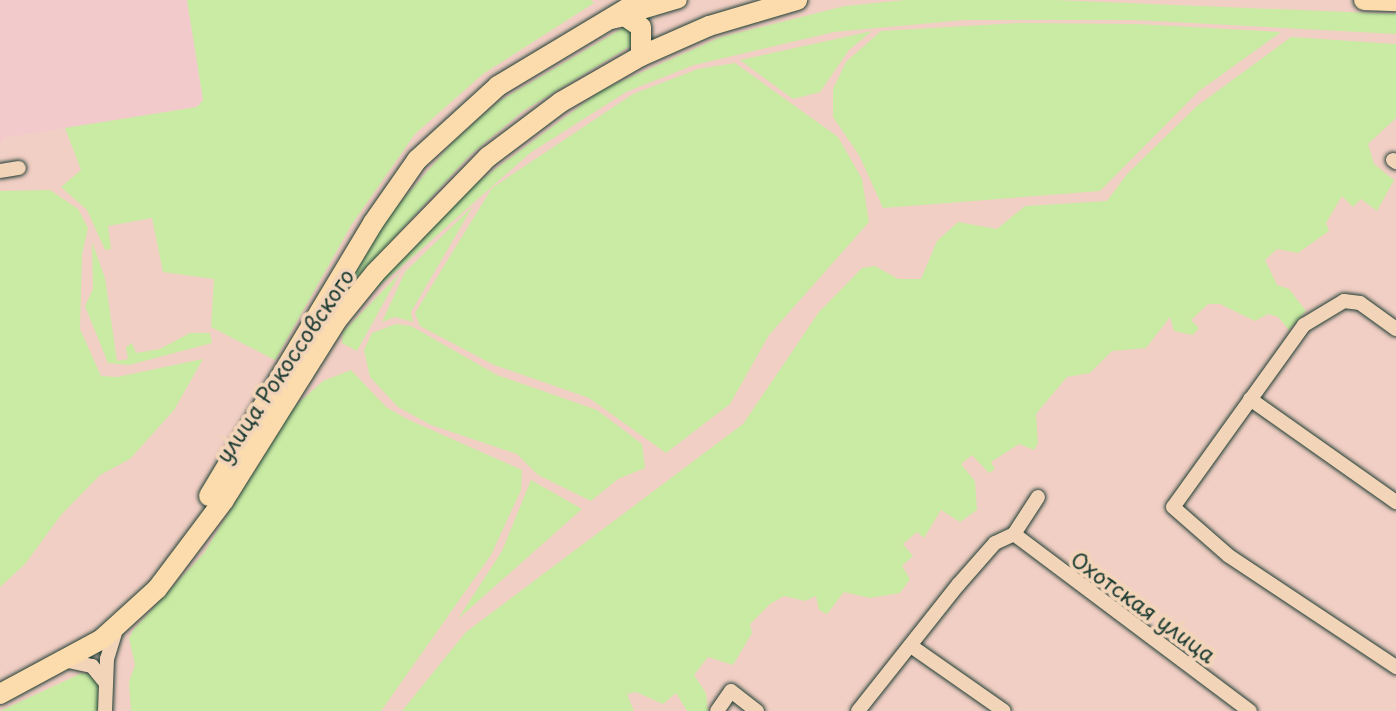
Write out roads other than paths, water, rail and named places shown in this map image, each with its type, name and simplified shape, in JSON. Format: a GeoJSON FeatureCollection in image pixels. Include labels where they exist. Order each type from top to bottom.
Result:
{"type":"FeatureCollection","features":[{"type":"Feature","properties":{"kind":"highway","name":"улица Рокоссовского"},"geometry":{"type":"LineString","coordinates":[[0,680],[95,627],[164,561],[417,160],[498,86],[618,18],[641,0]]}},
{"type":"Feature","properties":{"kind":"highway","name":"улица Рокоссовского"},"geometry":{"type":"LineString","coordinates":[[0,694],[68,661],[117,627],[193,544],[337,320],[375,273],[518,132],[641,56],[709,26],[797,0]]}},
{"type":"Feature","properties":{"kind":"highway"},"geometry":{"type":"LineString","coordinates":[[1364,0],[1396,1]]}},
{"type":"Feature","properties":{"kind":"highway"},"geometry":{"type":"LineString","coordinates":[[618,18],[641,27],[641,56]]}},
{"type":"Feature","properties":{"kind":"main road"},"geometry":{"type":"LineString","coordinates":[[618,18],[679,0]]}},
{"type":"Feature","properties":{"kind":"street"},"geometry":{"type":"LineString","coordinates":[[0,171],[19,168]]}},
{"type":"Feature","properties":{"kind":"street"},"geometry":{"type":"LineString","coordinates":[[1396,329],[1360,303],[1336,304],[1304,325],[1173,507],[1229,556],[1396,667]]}},
{"type":"Feature","properties":{"kind":"street"},"geometry":{"type":"LineString","coordinates":[[1250,399],[1396,502]]}},
{"type":"Feature","properties":{"kind":"street"},"geometry":{"type":"LineString","coordinates":[[858,711],[995,543],[1014,534],[1038,497]]}},
{"type":"Feature","properties":{"kind":"street","name":"Охотская улица"},"geometry":{"type":"LineString","coordinates":[[1014,534],[1250,711]]}},
{"type":"Feature","properties":{"kind":"street"},"geometry":{"type":"LineString","coordinates":[[105,711],[105,682],[117,627]]}},
{"type":"Feature","properties":{"kind":"street"},"geometry":{"type":"LineString","coordinates":[[911,646],[1004,711]]}},
{"type":"Feature","properties":{"kind":"street"},"geometry":{"type":"LineString","coordinates":[[68,661],[92,666],[105,682]]}},
{"type":"Feature","properties":{"kind":"street"},"geometry":{"type":"LineString","coordinates":[[717,711],[731,691],[757,711]]}}]}
